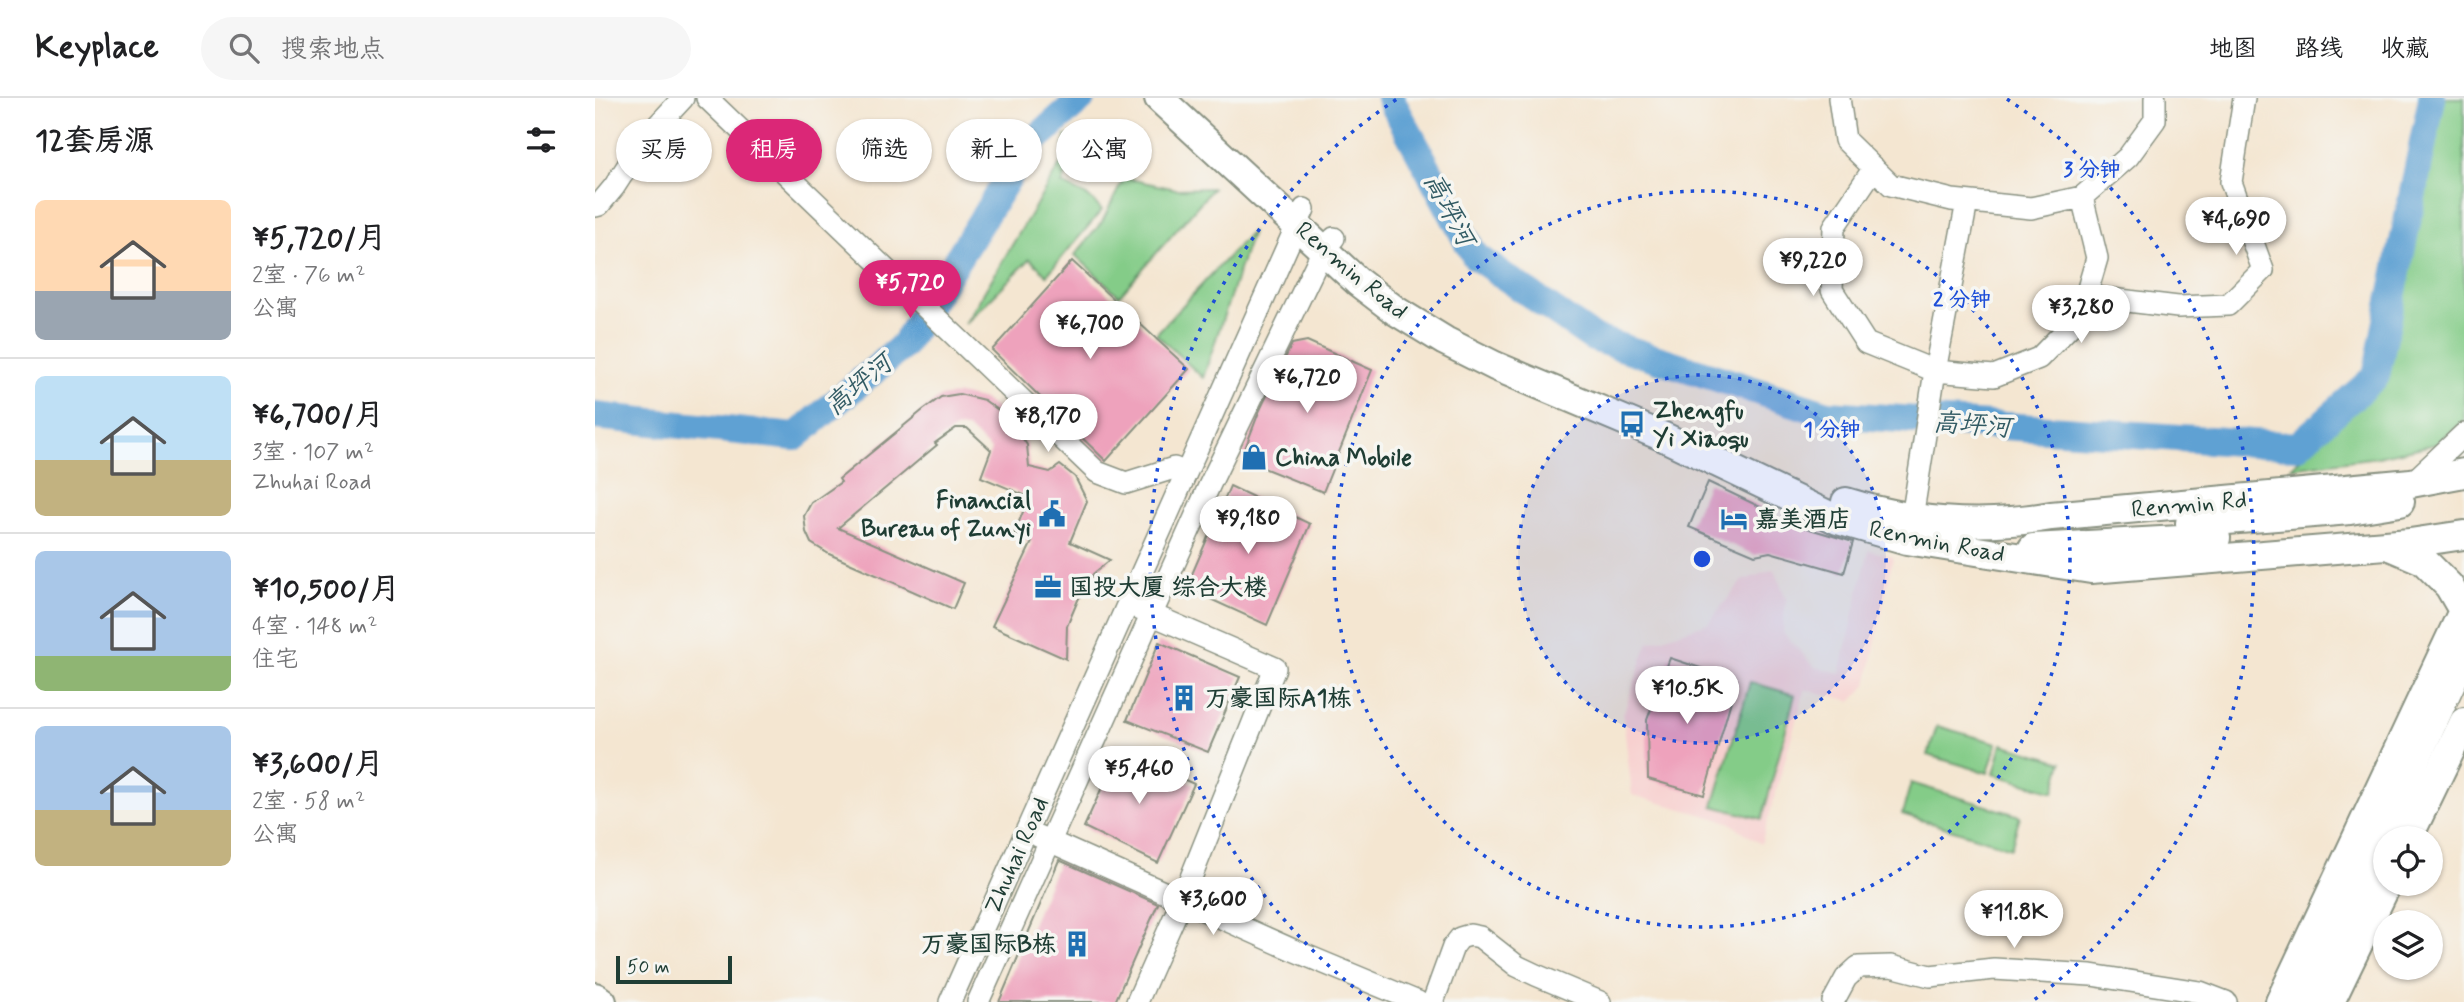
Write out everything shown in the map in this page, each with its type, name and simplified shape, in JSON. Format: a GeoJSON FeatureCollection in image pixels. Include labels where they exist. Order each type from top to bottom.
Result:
{"type":"FeatureCollection","features":[{"type":"Feature","properties":{"kind":"highway"},"geometry":{"type":"LineString","coordinates":[[2301,1002],[2464,650]]}},
{"type":"Feature","properties":{"kind":"highway"},"geometry":{"type":"LineString","coordinates":[[2401,826],[2464,688]]}},
{"type":"Feature","properties":{"kind":"highway"},"geometry":{"type":"LineString","coordinates":[[2334,1000],[2373,892]]}},
{"type":"Feature","properties":{"kind":"main road","name":"Renmin Road"},"geometry":{"type":"LineString","coordinates":[[1159,98],[1301,217]]}},
{"type":"Feature","properties":{"kind":"main road","name":"Renmin Road"},"geometry":{"type":"LineString","coordinates":[[1184,98],[1328,244],[1358,282],[1396,311],[1445,341],[1495,366],[1664,437],[1838,520],[1966,536],[2054,564],[2091,569],[2388,545],[2464,535]]}},
{"type":"Feature","properties":{"kind":"main road","name":"Renmin Rd"},"geometry":{"type":"LineString","coordinates":[[1966,536],[2051,516],[2411,483],[2464,473]]}},
{"type":"Feature","properties":{"kind":"main road"},"geometry":{"type":"LineString","coordinates":[[1966,536],[2150,526],[2350,510],[2450,494],[2464,488]]}},
{"type":"Feature","properties":{"kind":"main road"},"geometry":{"type":"LineString","coordinates":[[1966,536],[2122,544],[2433,524],[2464,519]]}},
{"type":"Feature","properties":{"kind":"main road"},"geometry":{"type":"LineString","coordinates":[[2280,1002],[2464,611],[2449,586],[2423,560],[2388,545]]}},
{"type":"Feature","properties":{"kind":"main road"},"geometry":{"type":"LineString","coordinates":[[2414,826],[2464,722]]}},
{"type":"Feature","properties":{"kind":"main road"},"geometry":{"type":"LineString","coordinates":[[2334,1000],[2381,896]]}},
{"type":"Feature","properties":{"kind":"main road"},"geometry":{"type":"LineString","coordinates":[[595,997],[602,1002]]}},
{"type":"Feature","properties":{"kind":"street"},"geometry":{"type":"LineString","coordinates":[[595,206],[599,205],[614,187],[645,139],[683,98]]}},
{"type":"Feature","properties":{"kind":"street"},"geometry":{"type":"LineString","coordinates":[[707,98],[1097,471],[1126,484],[1174,468],[1186,473]]}},
{"type":"Feature","properties":{"kind":"street"},"geometry":{"type":"LineString","coordinates":[[1839,98],[1845,140],[1891,185],[1967,202],[2031,208],[2082,197],[2128,157],[2155,120],[2155,98]]}},
{"type":"Feature","properties":{"kind":"street"},"geometry":{"type":"LineString","coordinates":[[2085,296],[2178,307],[2228,305],[2263,270],[2231,182],[2245,98]]}},
{"type":"Feature","properties":{"kind":"street"},"geometry":{"type":"LineString","coordinates":[[1874,168],[1834,227],[1832,290],[1866,343],[1935,371],[1994,376],[2039,358],[2080,316],[2097,258],[2082,197]]}},
{"type":"Feature","properties":{"kind":"street"},"geometry":{"type":"LineString","coordinates":[[1910,530],[1935,371],[1967,202]]}},
{"type":"Feature","properties":{"kind":"street","name":"Zhuhai Road"},"geometry":{"type":"LineString","coordinates":[[950,1002],[1301,217]]}},
{"type":"Feature","properties":{"kind":"street","name":"Zhuhai Road"},"geometry":{"type":"LineString","coordinates":[[978,1002],[1210,484],[1328,244]]}},
{"type":"Feature","properties":{"kind":"street"},"geometry":{"type":"LineString","coordinates":[[2411,483],[2464,434]]}},
{"type":"Feature","properties":{"kind":"street"},"geometry":{"type":"LineString","coordinates":[[1128,604],[1275,668],[1182,900],[1137,1002]]}},
{"type":"Feature","properties":{"kind":"street"},"geometry":{"type":"LineString","coordinates":[[1026,830],[1418,1002]]}},
{"type":"Feature","properties":{"kind":"street"},"geometry":{"type":"LineString","coordinates":[[1433,1002],[1453,947],[1460,938],[1470,935],[1480,937],[1517,966],[1600,1002]]}},
{"type":"Feature","properties":{"kind":"street"},"geometry":{"type":"LineString","coordinates":[[1832,1002],[1846,978],[1858,967],[1891,966],[1930,976],[1994,969],[2091,975],[2200,992],[2226,1002]]}},
{"type":"Feature","properties":{"kind":"shaded area"},"geometry":{"type":"Polygon","coordinates":[[[1869,550],[1893,557],[1867,685],[1851,701],[1805,689],[1761,844],[1729,822],[1632,795],[1623,715],[1648,643],[1708,623],[1742,581],[1774,569],[1786,598],[1783,633],[1815,667],[1840,673],[1869,550]]]}},
{"type":"Feature","properties":{"kind":"green space"},"geometry":{"type":"Polygon","coordinates":[[[2427,98],[2464,98],[2464,421],[2436,444],[2378,457],[2291,468],[2325,434],[2355,395],[2371,360],[2419,119],[2427,98]]]}},
{"type":"Feature","properties":{"kind":"green space"},"geometry":{"type":"Polygon","coordinates":[[[1056,171],[1056,182],[1063,182],[1062,184],[1089,197],[1102,210],[1047,275],[1030,259],[965,324],[1056,171]]]}},
{"type":"Feature","properties":{"kind":"green space"},"geometry":{"type":"Polygon","coordinates":[[[1122,182],[1143,182],[1176,189],[1213,188],[1119,296],[1075,255],[1102,222],[1122,182]]]}},
{"type":"Feature","properties":{"kind":"green space"},"geometry":{"type":"Polygon","coordinates":[[[1252,231],[1203,378],[1156,334],[1252,231]]]}},
{"type":"Feature","properties":{"kind":"green space"},"geometry":{"type":"Polygon","coordinates":[[[1750,682],[1795,695],[1762,819],[1713,806],[1750,682]]]}},
{"type":"Feature","properties":{"kind":"green space"},"geometry":{"type":"Polygon","coordinates":[[[1937,726],[1997,743],[1988,773],[1928,755],[1937,726]]]}},
{"type":"Feature","properties":{"kind":"green space"},"geometry":{"type":"Polygon","coordinates":[[[2002,744],[2062,762],[2054,792],[1994,774],[2002,744]]]}},
{"type":"Feature","properties":{"kind":"green space"},"geometry":{"type":"Polygon","coordinates":[[[1911,783],[2020,816],[2011,848],[1902,814],[1911,783]]]}},
{"type":"Feature","properties":{"kind":"building"},"geometry":{"type":"Polygon","coordinates":[[[1072,261],[1189,369],[1106,461],[992,350],[1072,261]]]}},
{"type":"Feature","properties":{"kind":"building"},"geometry":{"type":"Polygon","coordinates":[[[1307,341],[1372,370],[1323,492],[1241,459],[1259,412],[1292,344],[1307,341]]]}},
{"type":"Feature","properties":{"kind":"building"},"geometry":{"type":"Polygon","coordinates":[[[959,394],[984,400],[1001,412],[1027,445],[1029,467],[1050,472],[1060,465],[1075,477],[1087,501],[1070,542],[1110,560],[1093,574],[1078,600],[1067,626],[1066,659],[992,626],[1032,542],[1014,534],[1029,497],[981,477],[991,450],[967,428],[956,428],[935,443],[937,445],[838,528],[964,583],[953,609],[829,554],[811,543],[806,532],[804,516],[811,503],[841,482],[839,479],[923,410],[941,397],[959,394]]]}},
{"type":"Feature","properties":{"kind":"building"},"geometry":{"type":"Polygon","coordinates":[[[1708,482],[1771,512],[1780,520],[1853,542],[1844,573],[1770,552],[1755,555],[1689,527],[1708,482]]]}},
{"type":"Feature","properties":{"kind":"building"},"geometry":{"type":"Polygon","coordinates":[[[1230,486],[1310,524],[1267,625],[1186,588],[1230,486]]]}},
{"type":"Feature","properties":{"kind":"building","name":"万豪国际A1栋"},"geometry":{"type":"Polygon","coordinates":[[[1159,642],[1240,677],[1208,752],[1127,720],[1159,642]]]}},
{"type":"Feature","properties":{"kind":"building"},"geometry":{"type":"Polygon","coordinates":[[[1670,658],[1737,680],[1704,795],[1648,779],[1647,720],[1670,658]]]}},
{"type":"Feature","properties":{"kind":"building"},"geometry":{"type":"Polygon","coordinates":[[[1119,750],[1194,784],[1158,863],[1084,827],[1119,750]]]}},
{"type":"Feature","properties":{"kind":"building"},"geometry":{"type":"Polygon","coordinates":[[[1059,860],[1158,904],[1115,1002],[999,1002],[1059,860]]]}},
{"type":"Feature","properties":{"kind":"waterway","name":"高坪河"},"geometry":{"type":"LineString","coordinates":[[595,416],[795,437],[903,346],[1028,146],[1082,98]]}},
{"type":"Feature","properties":{"kind":"waterway","name":"高坪河"},"geometry":{"type":"LineString","coordinates":[[1390,98],[1475,256],[1593,338],[1828,414],[2297,446],[2376,376],[2432,98]]}},
{"type":"Feature","properties":{"kind":"place","name":"Zhengfu Yi Xiaoqu"},"geometry":{"type":"Point","coordinates":[1632,424]}},
{"type":"Feature","properties":{"kind":"place","name":"China Mobile"},"geometry":{"type":"Point","coordinates":[1254,457]}},
{"type":"Feature","properties":{"kind":"place","name":"Financial Bureau of Zunyi"},"geometry":{"type":"Point","coordinates":[1052,514]}},
{"type":"Feature","properties":{"kind":"place","name":"嘉美酒店"},"geometry":{"type":"Point","coordinates":[1734,519]}},
{"type":"Feature","properties":{"kind":"place","name":"国投大厦 综合大楼"},"geometry":{"type":"Point","coordinates":[1048,587]}},
{"type":"Feature","properties":{"kind":"place","name":"万豪国际A1栋"},"geometry":{"type":"Point","coordinates":[1184,698]}},
{"type":"Feature","properties":{"kind":"place","name":"万豪国际B栋"},"geometry":{"type":"Point","coordinates":[1077,944]}}]}
